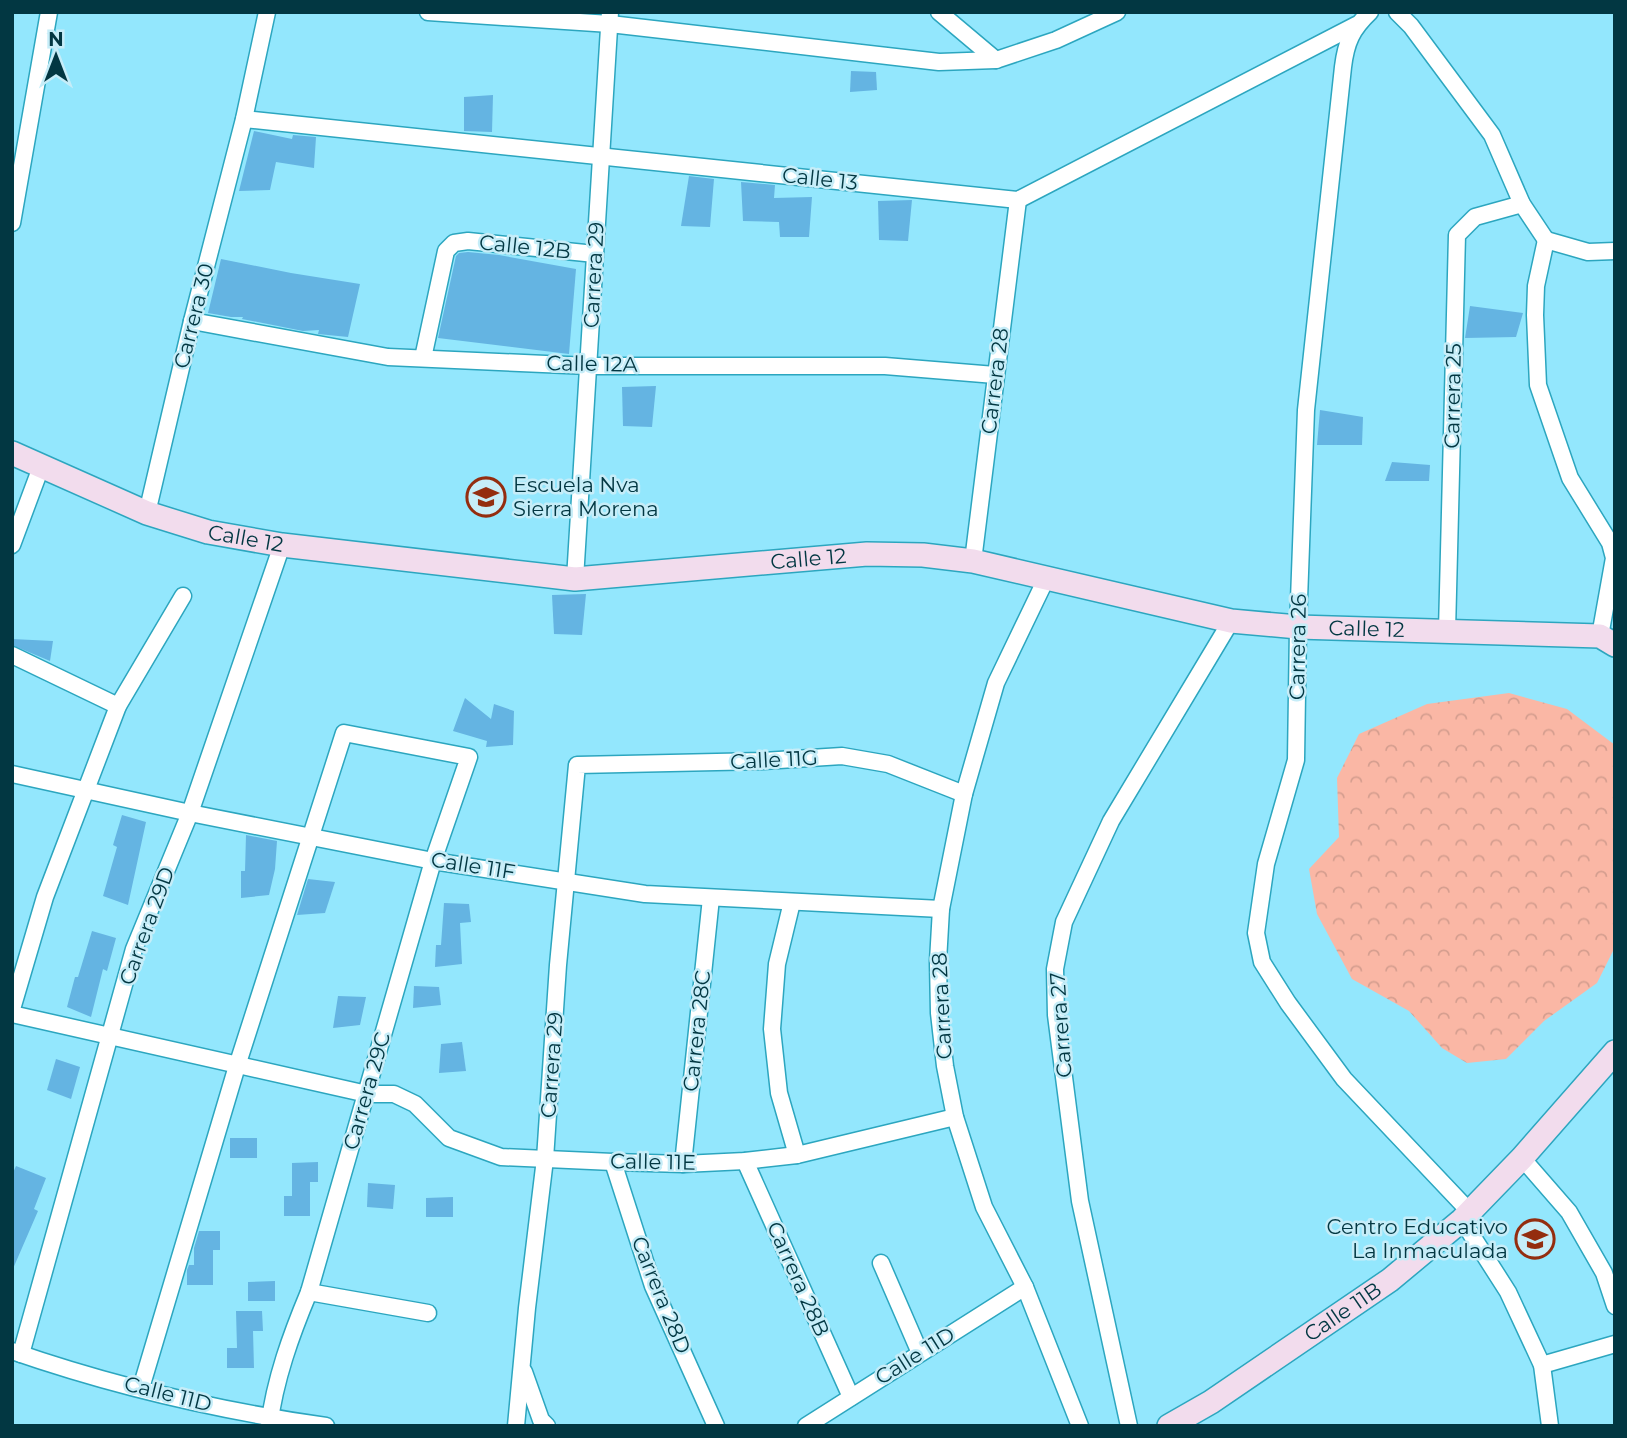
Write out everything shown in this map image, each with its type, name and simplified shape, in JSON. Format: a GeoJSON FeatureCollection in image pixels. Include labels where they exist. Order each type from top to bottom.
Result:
{"type":"FeatureCollection","features":[{"type":"Feature","properties":{"kind":"street"},"geometry":{"type":"LineString","coordinates":[[12,223],[49,12]]}},
{"type":"Feature","properties":{"kind":"street","name":"Carrera 30"},"geometry":{"type":"LineString","coordinates":[[147,513],[192,321],[244,120],[267,12]]}},
{"type":"Feature","properties":{"kind":"street"},"geometry":{"type":"LineString","coordinates":[[428,12],[610,18],[939,62],[996,61],[1056,40],[1090,17],[1117,12]]}},
{"type":"Feature","properties":{"kind":"street"},"geometry":{"type":"LineString","coordinates":[[939,12],[996,61]]}},
{"type":"Feature","properties":{"kind":"street","name":"Carrera 26"},"geometry":{"type":"LineString","coordinates":[[1370,12],[1356,25],[1349,37],[1344,58],[1306,410],[1296,761],[1266,864],[1256,933],[1262,962],[1344,1079],[1466,1216],[1508,1292],[1542,1365],[1550,1426]]}},
{"type":"Feature","properties":{"kind":"street"},"geometry":{"type":"LineString","coordinates":[[1397,12],[1492,135],[1522,204],[1546,240],[1588,252],[1615,251]]}},
{"type":"Feature","properties":{"kind":"street","name":"Carrera 29"},"geometry":{"type":"LineString","coordinates":[[575,579],[610,18]]}},
{"type":"Feature","properties":{"kind":"street"},"geometry":{"type":"LineString","coordinates":[[1018,200],[1356,25]]}},
{"type":"Feature","properties":{"kind":"street","name":"Calle 13"},"geometry":{"type":"LineString","coordinates":[[244,120],[1018,200]]}},
{"type":"Feature","properties":{"kind":"street","name":"Carrera 28"},"geometry":{"type":"LineString","coordinates":[[973,561],[1018,200]]}},
{"type":"Feature","properties":{"kind":"street","name":"Carrera 25"},"geometry":{"type":"LineString","coordinates":[[1447,631],[1457,235],[1475,217],[1522,204]]}},
{"type":"Feature","properties":{"kind":"street"},"geometry":{"type":"LineString","coordinates":[[1546,240],[1536,286],[1538,385],[1570,478],[1610,543],[1614,558],[1608,640]]}},
{"type":"Feature","properties":{"kind":"street","name":"Calle 12B"},"geometry":{"type":"LineString","coordinates":[[423,358],[446,251],[454,243],[595,254]]}},
{"type":"Feature","properties":{"kind":"street","name":"Calle 12A"},"geometry":{"type":"LineString","coordinates":[[192,321],[388,357],[589,366],[885,366],[995,374]]}},
{"type":"Feature","properties":{"kind":"street","name":"Calle 12"},"geometry":{"type":"LineString","coordinates":[[12,453],[147,513],[208,532],[282,545],[575,579],[867,554],[923,555],[973,561],[1231,621],[1298,627],[1447,631],[1608,640]]}},
{"type":"Feature","properties":{"kind":"street"},"geometry":{"type":"LineString","coordinates":[[12,545],[41,467]]}},
{"type":"Feature","properties":{"kind":"street","name":"Carrera 29D"},"geometry":{"type":"LineString","coordinates":[[17,1352],[134,949],[190,813],[282,545]]}},
{"type":"Feature","properties":{"kind":"street","name":"Carrera 28"},"geometry":{"type":"LineString","coordinates":[[1046,579],[996,683],[964,794],[941,909],[937,961],[939,1013],[944,1066],[955,1117],[984,1207],[1024,1287],[1080,1426]]}},
{"type":"Feature","properties":{"kind":"street"},"geometry":{"type":"LineString","coordinates":[[12,1011],[45,897],[118,706],[183,596]]}},
{"type":"Feature","properties":{"kind":"street","name":"Carrera 27"},"geometry":{"type":"LineString","coordinates":[[1129,1426],[1080,1200],[1056,1015],[1055,968],[1064,922],[1111,821],[1231,621]]}},
{"type":"Feature","properties":{"kind":"street"},"geometry":{"type":"LineString","coordinates":[[12,656],[118,706]]}},
{"type":"Feature","properties":{"kind":"street","name":"Carrera 29C"},"geometry":{"type":"LineString","coordinates":[[270,1422],[292,1333],[309,1292],[433,861],[469,757],[344,733],[310,837]]}},
{"type":"Feature","properties":{"kind":"street","name":"Calle 11G"},"geometry":{"type":"LineString","coordinates":[[577,765],[763,761],[842,756],[888,765],[964,794]]}},
{"type":"Feature","properties":{"kind":"street","name":"Carrera 29"},"geometry":{"type":"LineString","coordinates":[[516,1426],[545,1159],[577,765]]}},
{"type":"Feature","properties":{"kind":"street","name":"Calle 11F"},"geometry":{"type":"LineString","coordinates":[[12,774],[190,813],[433,861],[645,894],[941,909]]}},
{"type":"Feature","properties":{"kind":"street"},"geometry":{"type":"LineString","coordinates":[[141,1388],[237,1066],[310,837]]}},
{"type":"Feature","properties":{"kind":"street","name":"Carrera 28C"},"geometry":{"type":"LineString","coordinates":[[683,1164],[711,898]]}},
{"type":"Feature","properties":{"kind":"street"},"geometry":{"type":"LineString","coordinates":[[792,902],[777,964],[772,1029],[779,1093],[797,1155]]}},
{"type":"Feature","properties":{"kind":"street","name":"Calle 11E"},"geometry":{"type":"LineString","coordinates":[[12,1011],[237,1066],[366,1094],[394,1094],[415,1104],[449,1138],[500,1157],[683,1164],[745,1161],[797,1155],[955,1117]]}},
{"type":"Feature","properties":{"kind":"street","name":"Calle 11B"},"geometry":{"type":"LineString","coordinates":[[1169,1426],[1211,1402],[1390,1280],[1466,1216],[1522,1158],[1615,1052]]}},
{"type":"Feature","properties":{"kind":"street"},"geometry":{"type":"LineString","coordinates":[[1522,1158],[1569,1212],[1604,1273],[1615,1306]]}},
{"type":"Feature","properties":{"kind":"street","name":"Carrera 28B"},"geometry":{"type":"LineString","coordinates":[[745,1161],[852,1397]]}},
{"type":"Feature","properties":{"kind":"street","name":"Carrera 28D"},"geometry":{"type":"LineString","coordinates":[[613,1162],[653,1286],[716,1426]]}},
{"type":"Feature","properties":{"kind":"street"},"geometry":{"type":"LineString","coordinates":[[881,1263],[920,1353]]}},
{"type":"Feature","properties":{"kind":"street","name":"Calle 11D"},"geometry":{"type":"LineString","coordinates":[[806,1426],[1024,1287]]}},
{"type":"Feature","properties":{"kind":"street"},"geometry":{"type":"LineString","coordinates":[[309,1292],[428,1313]]}},
{"type":"Feature","properties":{"kind":"street"},"geometry":{"type":"LineString","coordinates":[[1542,1365],[1615,1344]]}},
{"type":"Feature","properties":{"kind":"street","name":"Calle 11D"},"geometry":{"type":"LineString","coordinates":[[17,1352],[270,1422],[326,1426]]}},
{"type":"Feature","properties":{"kind":"street","name":"Carrera 29"},"geometry":{"type":"LineString","coordinates":[[522,1363],[528,1389],[541,1420],[547,1426]]}},
{"type":"Feature","properties":{"kind":"green space"},"geometry":{"type":"Polygon","coordinates":[[[1509,693],[1567,709],[1615,745],[1615,947],[1597,983],[1544,1021],[1506,1059],[1467,1063],[1442,1048],[1409,1011],[1352,979],[1317,914],[1309,869],[1339,837],[1337,778],[1359,734],[1427,704],[1509,693]]]}},
{"type":"Feature","properties":{"kind":"building"},"geometry":{"type":"Polygon","coordinates":[[[851,71],[876,72],[877,90],[850,92],[851,71]]]}},
{"type":"Feature","properties":{"kind":"building"},"geometry":{"type":"Polygon","coordinates":[[[493,95],[492,132],[464,131],[464,97],[493,95]]]}},
{"type":"Feature","properties":{"kind":"building"},"geometry":{"type":"Polygon","coordinates":[[[254,131],[292,139],[293,135],[316,137],[314,168],[276,162],[270,190],[239,191],[254,131]]]}},
{"type":"Feature","properties":{"kind":"building"},"geometry":{"type":"Polygon","coordinates":[[[689,176],[714,179],[710,227],[681,226],[689,176]]]}},
{"type":"Feature","properties":{"kind":"building"},"geometry":{"type":"Polygon","coordinates":[[[741,182],[775,185],[774,198],[812,197],[809,237],[780,237],[779,222],[743,221],[741,182]]]}},
{"type":"Feature","properties":{"kind":"building"},"geometry":{"type":"Polygon","coordinates":[[[912,200],[908,241],[879,240],[878,201],[912,200]]]}},
{"type":"Feature","properties":{"kind":"building"},"geometry":{"type":"Polygon","coordinates":[[[468,252],[576,269],[569,354],[438,338],[456,256],[468,252]]]}},
{"type":"Feature","properties":{"kind":"building"},"geometry":{"type":"Polygon","coordinates":[[[221,259],[360,284],[348,337],[318,334],[319,330],[303,331],[242,319],[243,317],[208,313],[221,259]]]}},
{"type":"Feature","properties":{"kind":"building"},"geometry":{"type":"Polygon","coordinates":[[[1470,306],[1523,313],[1516,337],[1465,338],[1470,306]]]}},
{"type":"Feature","properties":{"kind":"building"},"geometry":{"type":"Polygon","coordinates":[[[656,386],[652,427],[623,426],[622,387],[656,386]]]}},
{"type":"Feature","properties":{"kind":"building"},"geometry":{"type":"Polygon","coordinates":[[[1320,410],[1363,417],[1362,445],[1317,445],[1320,410]]]}},
{"type":"Feature","properties":{"kind":"building"},"geometry":{"type":"Polygon","coordinates":[[[1392,462],[1430,465],[1429,481],[1385,481],[1392,462]]]}},
{"type":"Feature","properties":{"kind":"building"},"geometry":{"type":"Polygon","coordinates":[[[586,594],[582,635],[554,634],[552,595],[586,594]]]}},
{"type":"Feature","properties":{"kind":"building"},"geometry":{"type":"Polygon","coordinates":[[[12,639],[53,641],[50,661],[12,645],[12,639]]]}},
{"type":"Feature","properties":{"kind":"building"},"geometry":{"type":"Polygon","coordinates":[[[465,698],[491,719],[494,704],[514,711],[513,745],[486,747],[487,741],[453,731],[465,698]]]}},
{"type":"Feature","properties":{"kind":"building"},"geometry":{"type":"Polygon","coordinates":[[[122,815],[146,822],[128,905],[103,896],[117,847],[113,845],[122,815]]]}},
{"type":"Feature","properties":{"kind":"building"},"geometry":{"type":"Polygon","coordinates":[[[246,835],[277,841],[275,869],[269,895],[241,898],[241,871],[245,871],[246,835]]]}},
{"type":"Feature","properties":{"kind":"building"},"geometry":{"type":"Polygon","coordinates":[[[308,879],[335,882],[325,913],[297,915],[308,879]]]}},
{"type":"Feature","properties":{"kind":"building"},"geometry":{"type":"Polygon","coordinates":[[[444,903],[469,904],[471,922],[460,923],[462,964],[435,967],[436,945],[441,945],[444,903]]]}},
{"type":"Feature","properties":{"kind":"building"},"geometry":{"type":"Polygon","coordinates":[[[92,931],[116,938],[107,971],[103,969],[91,1017],[67,1007],[92,931]]]}},
{"type":"Feature","properties":{"kind":"building"},"geometry":{"type":"Polygon","coordinates":[[[414,986],[439,987],[441,1005],[413,1008],[414,986]]]}},
{"type":"Feature","properties":{"kind":"building"},"geometry":{"type":"Polygon","coordinates":[[[338,996],[366,997],[360,1025],[333,1028],[338,996]]]}},
{"type":"Feature","properties":{"kind":"building"},"geometry":{"type":"Polygon","coordinates":[[[462,1042],[466,1071],[439,1073],[441,1044],[462,1042]]]}},
{"type":"Feature","properties":{"kind":"building"},"geometry":{"type":"Polygon","coordinates":[[[56,1059],[80,1067],[71,1099],[47,1090],[56,1059]]]}},
{"type":"Feature","properties":{"kind":"building"},"geometry":{"type":"Polygon","coordinates":[[[230,1138],[257,1138],[257,1158],[230,1158],[230,1138]]]}},
{"type":"Feature","properties":{"kind":"building"},"geometry":{"type":"Polygon","coordinates":[[[318,1162],[318,1182],[310,1182],[310,1216],[284,1216],[284,1196],[292,1196],[292,1163],[318,1162]]]}},
{"type":"Feature","properties":{"kind":"building"},"geometry":{"type":"Polygon","coordinates":[[[16,1166],[46,1178],[34,1209],[38,1211],[12,1271],[12,1175],[16,1166]]]}},
{"type":"Feature","properties":{"kind":"building"},"geometry":{"type":"Polygon","coordinates":[[[368,1183],[395,1185],[393,1209],[367,1207],[368,1183]]]}},
{"type":"Feature","properties":{"kind":"building"},"geometry":{"type":"Polygon","coordinates":[[[453,1197],[453,1217],[426,1217],[426,1198],[453,1197]]]}},
{"type":"Feature","properties":{"kind":"building"},"geometry":{"type":"Polygon","coordinates":[[[199,1231],[220,1231],[220,1250],[213,1250],[213,1285],[187,1285],[187,1270],[189,1265],[194,1265],[194,1248],[199,1231]]]}},
{"type":"Feature","properties":{"kind":"building"},"geometry":{"type":"Polygon","coordinates":[[[275,1281],[275,1301],[248,1301],[248,1282],[275,1281]]]}},
{"type":"Feature","properties":{"kind":"building"},"geometry":{"type":"Polygon","coordinates":[[[236,1311],[262,1311],[263,1331],[253,1331],[254,1368],[227,1368],[227,1348],[237,1348],[236,1311]]]}},
{"type":"Feature","properties":{"kind":"place","name":"Escuela Nva Sierra Morena"},"geometry":{"type":"Point","coordinates":[486,497]}},
{"type":"Feature","properties":{"kind":"place","name":"Centro Educativo La Inmaculada"},"geometry":{"type":"Point","coordinates":[1535,1239]}}]}
